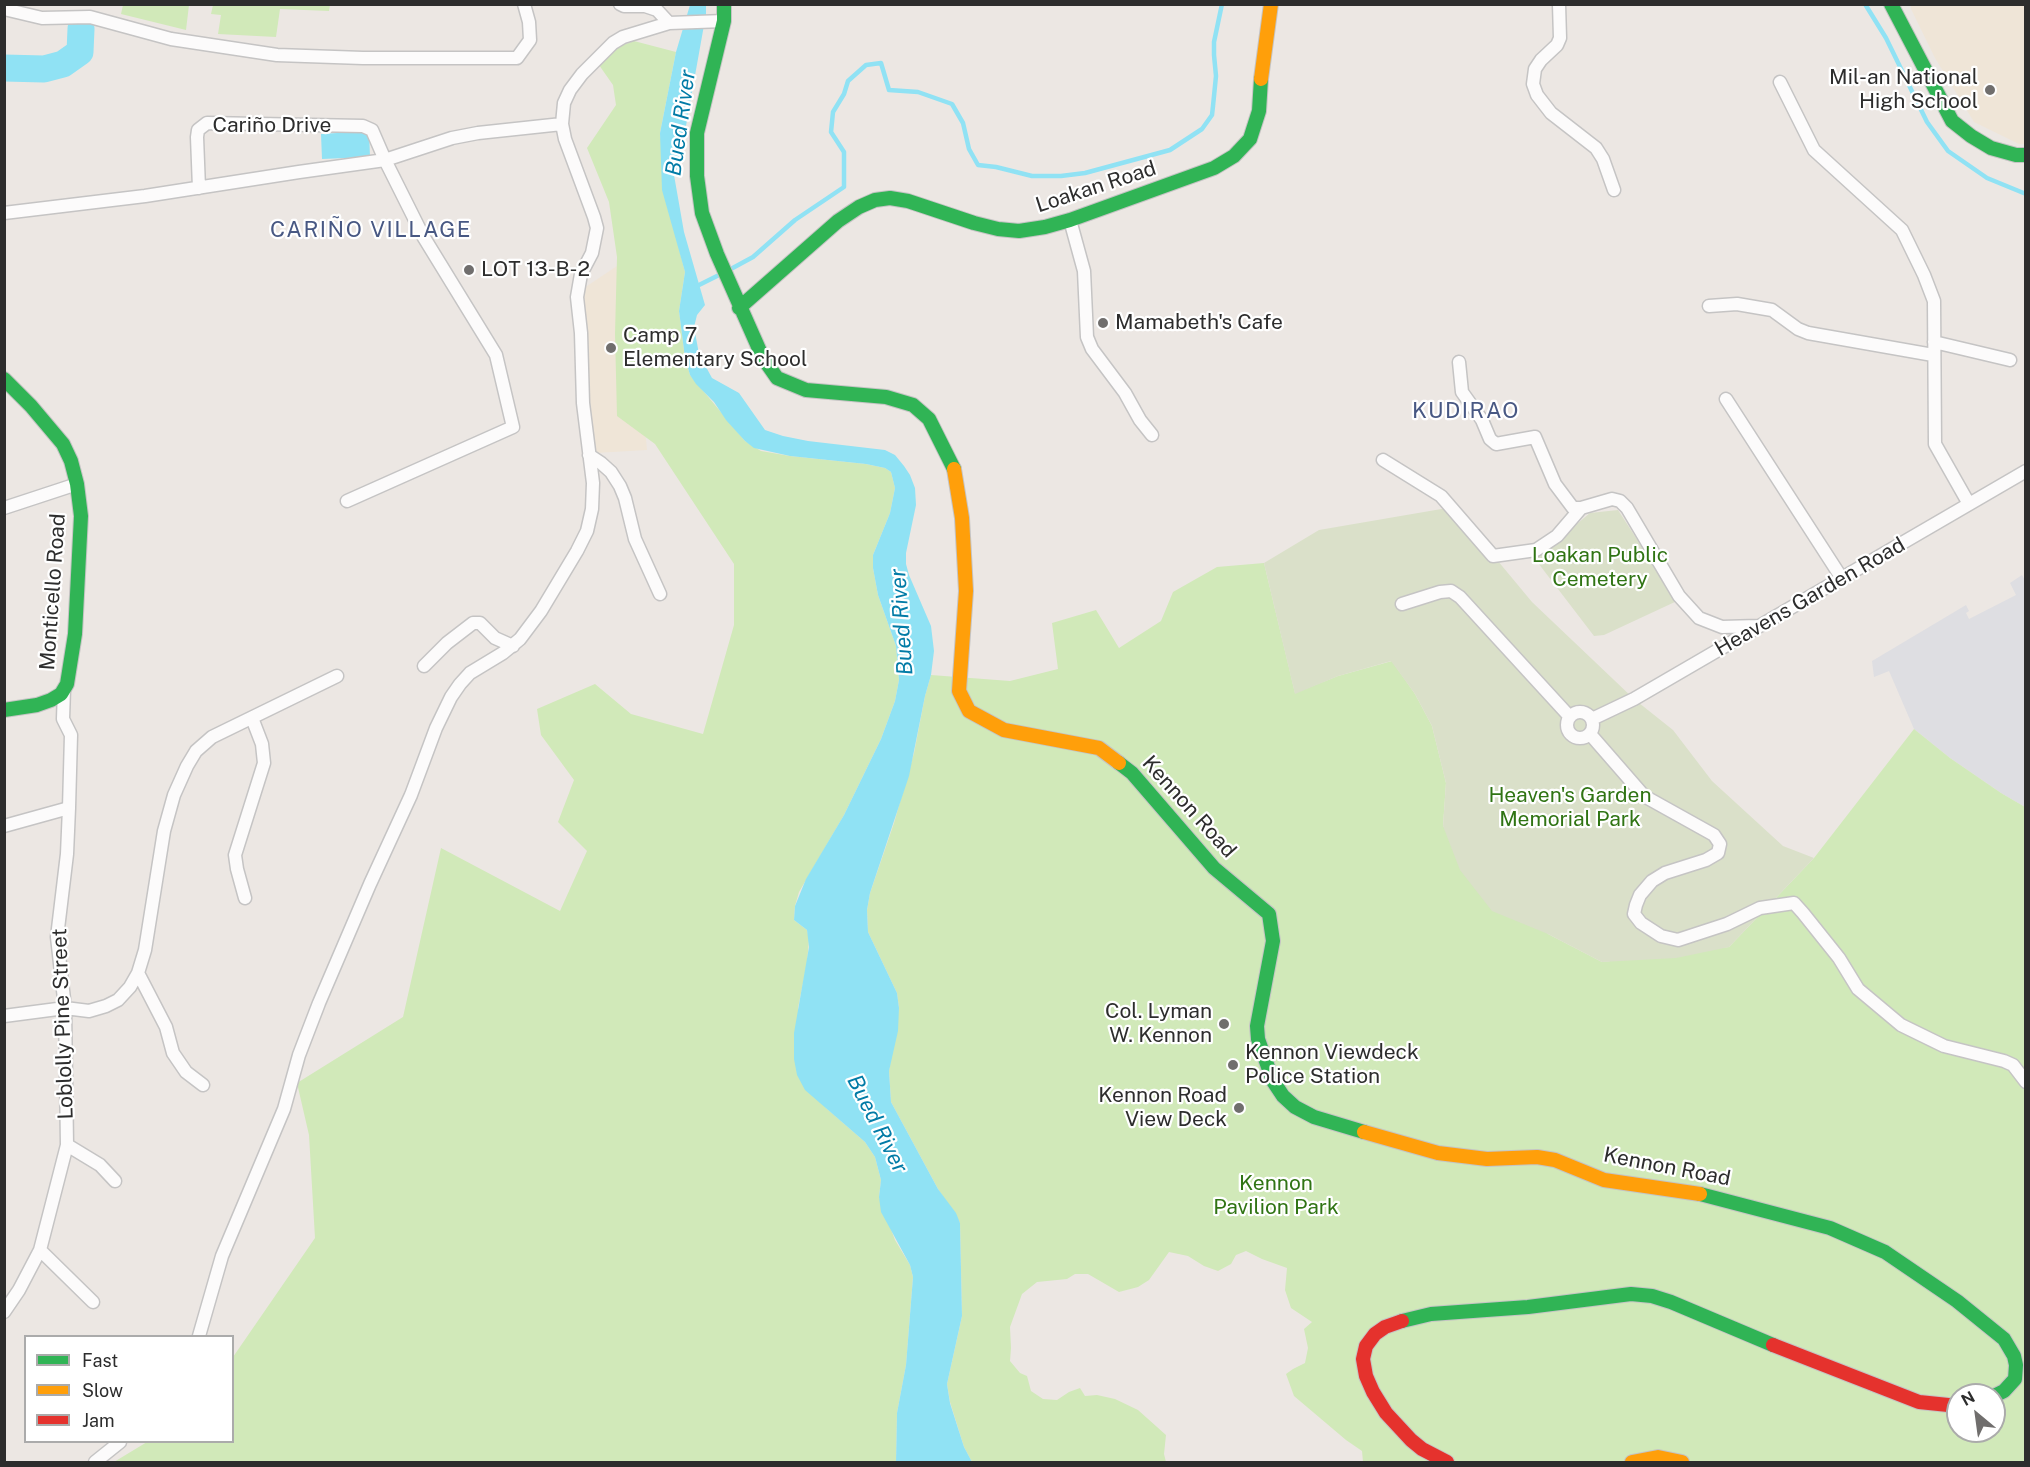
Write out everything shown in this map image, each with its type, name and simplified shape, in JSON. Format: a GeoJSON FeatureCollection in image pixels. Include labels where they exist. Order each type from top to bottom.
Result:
{"type":"FeatureCollection","features":[{"type":"Feature","properties":{"kind":"main road","name":"Kennon Road"},"geometry":{"type":"LineString","coordinates":[[724,4],[718,21],[697,133],[697,176],[702,213],[717,254],[763,358],[777,378],[806,390],[886,397],[913,405],[928,419],[954,470],[962,518],[966,591],[959,691],[969,711],[1004,730],[1099,748],[1132,773],[1214,868],[1269,914],[1273,941],[1258,1012],[1258,1040],[1273,1081],[1283,1096],[1295,1107],[1314,1117],[1438,1153],[1487,1159],[1537,1156],[1555,1160],[1604,1180],[1712,1196],[1841,1232],[1885,1252],[1957,1301],[2004,1339],[2014,1356],[2016,1365],[2014,1378],[2006,1388]]}},
{"type":"Feature","properties":{"kind":"main road","name":"Loakan Road"},"geometry":{"type":"LineString","coordinates":[[740,308],[838,221],[859,207],[875,200],[890,198],[908,201],[998,229],[1019,231],[1070,220],[1214,168],[1234,156],[1250,139],[1259,111],[1261,70],[1271,4]]}},
{"type":"Feature","properties":{"kind":"main road"},"geometry":{"type":"LineString","coordinates":[[1891,4],[1952,121],[1991,148],[2016,155],[2025,155]]}},
{"type":"Feature","properties":{"kind":"main road","name":"Monticello Road"},"geometry":{"type":"LineString","coordinates":[[4,379],[31,406],[63,444],[71,461],[77,484],[81,516],[75,634],[69,677],[64,689]]}},
{"type":"Feature","properties":{"kind":"main road"},"geometry":{"type":"LineString","coordinates":[[4,710],[44,703],[56,697],[64,689]]}},
{"type":"Feature","properties":{"kind":"main road"},"geometry":{"type":"LineString","coordinates":[[1447,1462],[1410,1440],[1390,1418],[1373,1392],[1366,1376],[1363,1359],[1366,1346],[1375,1334],[1385,1327],[1403,1320],[1431,1314],[1528,1307],[1631,1294],[1652,1296],[1919,1402],[1946,1406]]}},
{"type":"Feature","properties":{"kind":"main road"},"geometry":{"type":"LineString","coordinates":[[1632,1462],[1658,1457],[1682,1462]]}},
{"type":"Feature","properties":{"kind":"street"},"geometry":{"type":"LineString","coordinates":[[4,9],[42,18],[90,17],[171,39],[277,55],[363,58],[517,58],[530,40],[529,22],[524,4]]}},
{"type":"Feature","properties":{"kind":"street"},"geometry":{"type":"LineString","coordinates":[[620,4],[645,6],[657,10],[676,23]]}},
{"type":"Feature","properties":{"kind":"street"},"geometry":{"type":"LineString","coordinates":[[1559,4],[1560,38],[1557,45],[1535,69],[1533,84],[1537,95],[1551,113],[1596,148],[1603,159],[1614,190]]}},
{"type":"Feature","properties":{"kind":"street"},"geometry":{"type":"LineString","coordinates":[[199,1335],[222,1256],[284,1109],[299,1055],[370,884],[411,795],[436,728],[460,684],[470,673],[513,646],[520,639],[541,611],[587,531],[592,509],[593,483],[583,403],[578,297],[581,274],[592,253],[597,228],[565,139],[562,124],[564,104],[570,90],[582,74],[613,43],[634,33],[676,23],[718,21]]}},
{"type":"Feature","properties":{"kind":"street"},"geometry":{"type":"LineString","coordinates":[[1780,82],[1814,150],[1902,230],[1924,275],[1934,301],[1935,444],[1969,504]]}},
{"type":"Feature","properties":{"kind":"street","name":"Cariño Drive"},"geometry":{"type":"LineString","coordinates":[[199,188],[196,137],[198,130],[207,123],[363,126],[372,130],[385,160]]}},
{"type":"Feature","properties":{"kind":"street","name":"Cariño Drive"},"geometry":{"type":"LineString","coordinates":[[4,213],[145,196],[385,160],[453,138],[562,124]]}},
{"type":"Feature","properties":{"kind":"street"},"geometry":{"type":"LineString","coordinates":[[348,501],[513,427],[496,355],[423,236],[385,160]]}},
{"type":"Feature","properties":{"kind":"street"},"geometry":{"type":"LineString","coordinates":[[1070,220],[1084,271],[1087,337],[1092,349],[1125,393],[1140,420],[1152,435]]}},
{"type":"Feature","properties":{"kind":"street"},"geometry":{"type":"LineString","coordinates":[[1709,306],[1737,304],[1772,310],[1798,329],[1808,333],[2010,360]]}},
{"type":"Feature","properties":{"kind":"street"},"geometry":{"type":"LineString","coordinates":[[1459,362],[1462,392],[1482,420],[1490,439],[1496,444],[1535,437],[1555,484],[1573,508],[1612,499],[1620,501],[1627,508],[1679,596],[1699,618],[1722,627],[1760,626]]}},
{"type":"Feature","properties":{"kind":"street"},"geometry":{"type":"LineString","coordinates":[[1726,399],[1841,577]]}},
{"type":"Feature","properties":{"kind":"street"},"geometry":{"type":"LineString","coordinates":[[589,455],[602,462],[620,486],[635,539],[660,594]]}},
{"type":"Feature","properties":{"kind":"street"},"geometry":{"type":"LineString","coordinates":[[1383,460],[1441,496],[1493,556],[1536,550],[1557,536],[1581,508]]}},
{"type":"Feature","properties":{"kind":"street","name":"Heavens Garden Road"},"geometry":{"type":"LineString","coordinates":[[1592,719],[1634,699],[2025,471]]}},
{"type":"Feature","properties":{"kind":"street"},"geometry":{"type":"LineString","coordinates":[[4,508],[77,484]]}},
{"type":"Feature","properties":{"kind":"street"},"geometry":{"type":"LineString","coordinates":[[1402,604],[1440,592],[1451,591],[1460,597],[1570,717]]}},
{"type":"Feature","properties":{"kind":"street"},"geometry":{"type":"LineString","coordinates":[[424,666],[473,622],[480,623],[495,638],[513,646]]}},
{"type":"Feature","properties":{"kind":"street"},"geometry":{"type":"LineString","coordinates":[[4,1016],[64,1008],[89,1011],[118,1000],[130,987],[138,973],[145,950],[164,831],[174,795],[196,751],[212,737],[337,676]]}},
{"type":"Feature","properties":{"kind":"street","name":"Loblolly Pine Street"},"geometry":{"type":"LineString","coordinates":[[4,1312],[19,1290],[40,1250],[67,1145],[64,1008],[57,937],[67,854],[69,808],[71,735],[63,719],[64,689]]}},
{"type":"Feature","properties":{"kind":"street"},"geometry":{"type":"LineString","coordinates":[[1582,712],[1592,719],[1593,727],[1587,737],[1578,738],[1570,734],[1567,726],[1573,714],[1582,712]]}},
{"type":"Feature","properties":{"kind":"street"},"geometry":{"type":"LineString","coordinates":[[245,898],[235,855],[264,763],[262,744],[252,718]]}},
{"type":"Feature","properties":{"kind":"street"},"geometry":{"type":"LineString","coordinates":[[1590,734],[1644,796],[1714,835],[1719,844],[1718,853],[1706,860],[1665,873],[1652,881],[1640,895],[1636,905],[1634,914],[1641,923],[1661,936],[1677,940],[1727,924],[1760,908],[1794,903],[1839,958],[1858,989],[1901,1025],[1944,1046],[2013,1065],[2025,1082]]}},
{"type":"Feature","properties":{"kind":"street"},"geometry":{"type":"LineString","coordinates":[[4,826],[69,808]]}},
{"type":"Feature","properties":{"kind":"street"},"geometry":{"type":"LineString","coordinates":[[138,973],[166,1027],[173,1053],[186,1072],[203,1085]]}},
{"type":"Feature","properties":{"kind":"street"},"geometry":{"type":"LineString","coordinates":[[67,1145],[100,1165],[116,1181]]}},
{"type":"Feature","properties":{"kind":"street"},"geometry":{"type":"LineString","coordinates":[[40,1250],[93,1302]]}},
{"type":"Feature","properties":{"kind":"street"},"geometry":{"type":"LineString","coordinates":[[95,1462],[119,1443]]}},
{"type":"Feature","properties":{"kind":"shaded area","name":"Mil-an National High School"},"geometry":{"type":"Polygon","coordinates":[[[1911,5],[2025,5],[2025,144],[2019,144],[1974,122],[1935,58],[1911,5]]]}},
{"type":"Feature","properties":{"kind":"shaded area","name":"Camp 7 Elementary School"},"geometry":{"type":"Polygon","coordinates":[[[629,258],[647,450],[595,453],[586,379],[581,290],[629,258]]]}},
{"type":"Feature","properties":{"kind":"shaded area"},"geometry":{"type":"Polygon","coordinates":[[[2022,575],[2026,582],[2025,807],[1950,758],[1914,729],[1889,671],[1874,677],[1872,661],[1966,605],[1969,619],[2016,595],[2010,583],[2022,575]]]}},
{"type":"Feature","properties":{"kind":"green space"},"geometry":{"type":"Polygon","coordinates":[[[213,4],[330,5],[329,11],[280,9],[276,37],[218,34],[221,15],[211,14],[213,4]]]}},
{"type":"Feature","properties":{"kind":"green space"},"geometry":{"type":"Polygon","coordinates":[[[123,5],[189,5],[186,30],[121,14],[123,5]]]}},
{"type":"Feature","properties":{"kind":"green space"},"geometry":{"type":"Polygon","coordinates":[[[634,41],[676,52],[660,133],[675,233],[685,272],[679,311],[685,358],[690,375],[745,441],[761,451],[885,468],[891,472],[895,488],[890,513],[873,555],[873,568],[878,595],[896,646],[899,680],[895,701],[881,739],[844,815],[799,892],[794,920],[807,930],[809,940],[798,1008],[826,1108],[865,1142],[875,1157],[881,1180],[879,1197],[895,1240],[910,1265],[913,1277],[906,1365],[897,1413],[896,1462],[114,1462],[145,1443],[234,1443],[234,1356],[315,1238],[309,1135],[297,1083],[403,1017],[441,848],[560,911],[587,851],[558,822],[574,780],[541,735],[537,709],[595,684],[631,714],[703,734],[734,625],[734,564],[655,444],[617,416],[615,334],[617,257],[609,202],[587,148],[616,105],[613,85],[599,65],[607,54],[634,41]]]}},
{"type":"Feature","properties":{"kind":"green space","name":"Heaven's Garden Memorial Park"},"geometry":{"type":"Polygon","coordinates":[[[1453,507],[1532,602],[1634,699],[1673,730],[1712,781],[1783,846],[1814,858],[1729,947],[1676,958],[1602,962],[1548,934],[1492,911],[1460,870],[1443,826],[1446,783],[1432,726],[1415,694],[1391,661],[1338,676],[1295,694],[1264,563],[1319,530],[1453,507]]]}},
{"type":"Feature","properties":{"kind":"green space","name":"Loakan Public Cemetery"},"geometry":{"type":"Polygon","coordinates":[[[1618,510],[1677,601],[1604,635],[1594,636],[1535,559],[1590,513],[1618,510]]]}},
{"type":"Feature","properties":{"kind":"green space","name":"Kennon Pavilion Park"},"geometry":{"type":"Polygon","coordinates":[[[1264,563],[1295,693],[1338,676],[1392,661],[1415,694],[1432,726],[1446,783],[1443,826],[1548,934],[1602,962],[1729,947],[1814,858],[1914,729],[1950,758],[2025,807],[2025,1462],[1363,1462],[1362,1451],[1294,1396],[1286,1374],[1305,1363],[1308,1348],[1304,1329],[1312,1322],[1291,1308],[1285,1290],[1287,1268],[1246,1251],[1236,1255],[1231,1264],[1218,1271],[1188,1256],[1169,1252],[1149,1280],[1138,1287],[1119,1292],[1088,1274],[1075,1274],[1067,1279],[1037,1282],[1022,1294],[1010,1327],[1010,1361],[1020,1373],[1027,1376],[1031,1391],[1043,1399],[1057,1400],[1080,1388],[1085,1396],[1097,1395],[1115,1399],[1138,1410],[1166,1435],[1164,1454],[1166,1462],[972,1462],[964,1447],[947,1384],[962,1316],[960,1223],[938,1189],[891,1102],[889,1071],[899,1008],[897,993],[868,932],[867,910],[870,893],[894,823],[914,753],[931,675],[1010,681],[1058,669],[1052,623],[1096,610],[1119,648],[1161,621],[1173,592],[1217,567],[1264,563]]]}},
{"type":"Feature","properties":{"kind":"water","name":"Bued River"},"geometry":{"type":"Polygon","coordinates":[[[690,5],[706,5],[706,14],[679,165],[674,175],[684,232],[705,305],[697,315],[694,327],[699,354],[712,378],[739,393],[765,430],[808,441],[885,450],[895,455],[904,466],[915,488],[916,505],[906,553],[906,564],[931,626],[934,651],[909,776],[870,893],[867,910],[868,932],[897,993],[898,1031],[889,1071],[891,1102],[938,1189],[956,1213],[960,1223],[962,1316],[947,1384],[950,1403],[964,1447],[972,1462],[896,1462],[897,1413],[906,1365],[913,1277],[910,1265],[881,1212],[879,1197],[881,1180],[875,1157],[865,1142],[805,1090],[797,1075],[794,1059],[794,1033],[809,947],[807,930],[794,920],[795,906],[806,879],[844,815],[881,739],[895,701],[899,680],[896,646],[878,595],[873,568],[873,555],[890,513],[895,488],[891,472],[885,468],[790,456],[754,448],[726,420],[714,402],[690,375],[685,358],[679,311],[685,272],[662,190],[660,133],[676,52],[690,5]]]}},
{"type":"Feature","properties":{"kind":"water"},"geometry":{"type":"Polygon","coordinates":[[[369,131],[370,157],[322,159],[321,134],[369,131]]]}},
{"type":"Feature","properties":{"kind":"waterway"},"geometry":{"type":"LineString","coordinates":[[729,270],[753,257],[795,220],[844,187],[844,152],[831,132],[833,112],[844,94],[848,81],[866,65],[881,63],[889,90],[918,92],[952,104],[963,123],[969,149],[978,165],[1032,176],[1085,173],[1170,150],[1202,129],[1212,115],[1216,76],[1214,42],[1222,4]]}},
{"type":"Feature","properties":{"kind":"waterway"},"geometry":{"type":"LineString","coordinates":[[1865,4],[1886,38],[1927,122],[1948,151],[1987,178],[2026,194]]}},
{"type":"Feature","properties":{"kind":"waterway"},"geometry":{"type":"LineString","coordinates":[[4,68],[44,69],[63,64],[80,52],[81,29]]}},
{"type":"Feature","properties":{"kind":"waterway"},"geometry":{"type":"LineString","coordinates":[[697,286],[719,275]]}},
{"type":"Feature","properties":{"kind":"traffic: fast"},"geometry":{"type":"LineString","coordinates":[[724,4],[724,21],[697,133],[697,176],[702,213],[717,254],[763,358],[777,378],[806,390],[886,397],[913,405],[929,419],[954,469]]}},
{"type":"Feature","properties":{"kind":"traffic: fast"},"geometry":{"type":"LineString","coordinates":[[1891,4],[1952,121],[1991,148],[2016,155],[2026,155]]}},
{"type":"Feature","properties":{"kind":"traffic: fast"},"geometry":{"type":"LineString","coordinates":[[739,308],[838,221],[859,207],[875,200],[890,198],[908,201],[974,223],[1019,231],[1070,220],[1214,168],[1234,156],[1250,139],[1259,111],[1261,79]]}},
{"type":"Feature","properties":{"kind":"traffic: fast"},"geometry":{"type":"LineString","coordinates":[[4,379],[31,406],[63,444],[71,461],[77,484],[81,516],[75,634],[67,684],[61,694],[51,700],[37,705],[4,710]]}},
{"type":"Feature","properties":{"kind":"traffic: fast"},"geometry":{"type":"LineString","coordinates":[[1119,763],[1132,773],[1214,868],[1269,914],[1273,941],[1257,1026],[1258,1039],[1273,1081],[1283,1096],[1295,1107],[1314,1117],[1364,1132]]}},
{"type":"Feature","properties":{"kind":"traffic: fast"},"geometry":{"type":"LineString","coordinates":[[1700,1194],[1830,1228],[1885,1252],[1957,1301],[2004,1339],[2014,1356],[2016,1365],[2015,1379],[2006,1389]]}},
{"type":"Feature","properties":{"kind":"traffic: fast"},"geometry":{"type":"LineString","coordinates":[[1402,1321],[1431,1314],[1528,1307],[1631,1294],[1652,1296],[1671,1302],[1773,1345]]}},
{"type":"Feature","properties":{"kind":"traffic: slow"},"geometry":{"type":"LineString","coordinates":[[1261,79],[1271,4]]}},
{"type":"Feature","properties":{"kind":"traffic: slow"},"geometry":{"type":"LineString","coordinates":[[954,469],[962,518],[966,591],[959,691],[969,711],[1004,730],[1099,748],[1119,763]]}},
{"type":"Feature","properties":{"kind":"traffic: slow"},"geometry":{"type":"LineString","coordinates":[[1364,1132],[1438,1153],[1487,1159],[1537,1157],[1555,1160],[1604,1180],[1700,1194]]}},
{"type":"Feature","properties":{"kind":"traffic: slow"},"geometry":{"type":"LineString","coordinates":[[1632,1462],[1658,1457],[1682,1462]]}},
{"type":"Feature","properties":{"kind":"traffic: jam"},"geometry":{"type":"LineString","coordinates":[[1402,1321],[1385,1327],[1375,1334],[1366,1346],[1363,1359],[1366,1376],[1386,1413],[1411,1440],[1422,1449],[1447,1462]]}},
{"type":"Feature","properties":{"kind":"traffic: jam"},"geometry":{"type":"LineString","coordinates":[[1773,1345],[1919,1402],[1946,1405]]}},
{"type":"Feature","properties":{"kind":"place","name":"Mil-an National High School"},"geometry":{"type":"Point","coordinates":[1990,90]}},
{"type":"Feature","properties":{"kind":"place","name":"LOT 13-B-2"},"geometry":{"type":"Point","coordinates":[469,270]}},
{"type":"Feature","properties":{"kind":"place","name":"Mamabeth's Cafe"},"geometry":{"type":"Point","coordinates":[1103,323]}},
{"type":"Feature","properties":{"kind":"place","name":"Camp 7 Elementary School"},"geometry":{"type":"Point","coordinates":[611,348]}},
{"type":"Feature","properties":{"kind":"place","name":"Col. Lyman W. Kennon"},"geometry":{"type":"Point","coordinates":[1224,1024]}},
{"type":"Feature","properties":{"kind":"place","name":"Kennon Viewdeck Police Station"},"geometry":{"type":"Point","coordinates":[1233,1065]}},
{"type":"Feature","properties":{"kind":"place","name":"Kennon Road View Deck"},"geometry":{"type":"Point","coordinates":[1239,1108]}},
{"type":"Feature","properties":{"kind":"district","name":"CARIÑO VILLAGE"},"geometry":{"type":"Point","coordinates":[371,230]}},
{"type":"Feature","properties":{"kind":"district","name":"KUDIRAO"},"geometry":{"type":"Point","coordinates":[1466,411]}}]}
